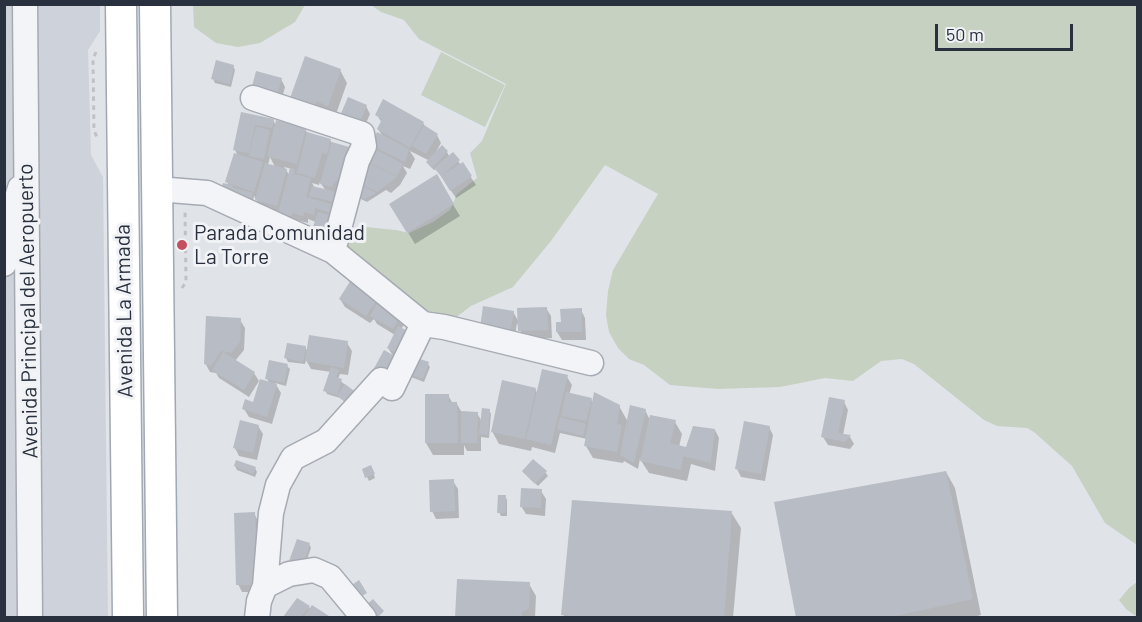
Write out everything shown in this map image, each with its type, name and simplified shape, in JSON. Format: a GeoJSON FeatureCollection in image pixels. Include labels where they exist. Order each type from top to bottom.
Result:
{"type":"FeatureCollection","features":[{"type":"Feature","properties":{"kind":"main road","name":"Avenida La Armada"},"geometry":{"type":"LineString","coordinates":[[121,4],[128,618]]}},
{"type":"Feature","properties":{"kind":"main road","name":"Avenida La Armada"},"geometry":{"type":"LineString","coordinates":[[155,4],[162,618]]}},
{"type":"Feature","properties":{"kind":"street","name":"Avenida Principal del Aeropuerto"},"geometry":{"type":"LineString","coordinates":[[24,4],[30,618]]}},
{"type":"Feature","properties":{"kind":"street"},"geometry":{"type":"LineString","coordinates":[[253,98],[362,134],[364,146],[357,161],[333,251]]}},
{"type":"Feature","properties":{"kind":"street"},"geometry":{"type":"LineString","coordinates":[[4,264],[8,226],[27,166]]}},
{"type":"Feature","properties":{"kind":"street"},"geometry":{"type":"LineString","coordinates":[[157,189],[207,193],[333,251],[423,324],[444,327],[591,363]]}},
{"type":"Feature","properties":{"kind":"street"},"geometry":{"type":"LineString","coordinates":[[257,618],[259,601],[265,586],[271,513],[278,485],[293,458],[326,441],[381,380],[392,388],[423,324]]}},
{"type":"Feature","properties":{"kind":"street"},"geometry":{"type":"LineString","coordinates":[[265,586],[289,574],[314,570],[330,577],[364,618]]}},
{"type":"Feature","properties":{"kind":"shaded area"},"geometry":{"type":"Polygon","coordinates":[[[4,5],[100,5],[100,31],[88,50],[91,155],[103,177],[108,617],[5,617],[4,5]]]}},
{"type":"Feature","properties":{"kind":"green space"},"geometry":{"type":"Polygon","coordinates":[[[193,4],[305,5],[295,22],[260,43],[238,47],[216,43],[194,27],[193,4]]]}},
{"type":"Feature","properties":{"kind":"green space"},"geometry":{"type":"Polygon","coordinates":[[[371,5],[1137,5],[1137,545],[1105,523],[1072,466],[1034,432],[1027,428],[997,426],[984,420],[914,364],[902,359],[881,361],[853,381],[825,378],[780,387],[718,389],[670,385],[644,365],[629,359],[618,348],[609,332],[606,315],[608,291],[613,270],[658,194],[605,165],[551,241],[513,287],[471,306],[451,321],[432,314],[341,247],[356,226],[409,233],[433,222],[450,210],[457,194],[477,178],[470,153],[482,141],[506,84],[419,39],[404,20],[381,12],[371,5]]]}},
{"type":"Feature","properties":{"kind":"green space"},"geometry":{"type":"Polygon","coordinates":[[[441,52],[505,85],[485,127],[421,95],[441,52]]]}},
{"type":"Feature","properties":{"kind":"green space"},"geometry":{"type":"Polygon","coordinates":[[[1137,582],[1137,617],[1119,600],[1137,582]]]}},
{"type":"Feature","properties":{"kind":"building"},"geometry":{"type":"Polygon","coordinates":[[[305,56],[341,69],[328,106],[316,101],[313,110],[289,101],[305,56]]]}},
{"type":"Feature","properties":{"kind":"building"},"geometry":{"type":"Polygon","coordinates":[[[216,60],[234,65],[230,84],[211,79],[216,60]]]}},
{"type":"Feature","properties":{"kind":"building"},"geometry":{"type":"Polygon","coordinates":[[[256,71],[282,78],[275,101],[250,94],[256,71]]]}},
{"type":"Feature","properties":{"kind":"building"},"geometry":{"type":"Polygon","coordinates":[[[348,97],[367,105],[358,126],[339,118],[348,97]]]}},
{"type":"Feature","properties":{"kind":"building"},"geometry":{"type":"Polygon","coordinates":[[[383,99],[424,122],[410,148],[377,129],[382,119],[375,115],[383,99]]]}},
{"type":"Feature","properties":{"kind":"building"},"geometry":{"type":"Polygon","coordinates":[[[241,112],[274,119],[272,128],[255,125],[249,153],[233,150],[241,112]]]}},
{"type":"Feature","properties":{"kind":"building"},"geometry":{"type":"Polygon","coordinates":[[[276,120],[306,128],[297,164],[267,156],[276,120]]]}},
{"type":"Feature","properties":{"kind":"building"},"geometry":{"type":"Polygon","coordinates":[[[424,125],[438,134],[426,154],[412,146],[424,125]]]}},
{"type":"Feature","properties":{"kind":"building"},"geometry":{"type":"Polygon","coordinates":[[[256,127],[270,130],[264,159],[249,156],[256,127]]]}},
{"type":"Feature","properties":{"kind":"building"},"geometry":{"type":"Polygon","coordinates":[[[307,132],[331,139],[327,154],[322,153],[315,178],[297,173],[307,132]]]}},
{"type":"Feature","properties":{"kind":"building"},"geometry":{"type":"Polygon","coordinates":[[[377,132],[409,149],[405,162],[371,145],[377,132]]]}},
{"type":"Feature","properties":{"kind":"building"},"geometry":{"type":"Polygon","coordinates":[[[332,142],[356,149],[347,179],[340,177],[331,187],[320,184],[332,142]]]}},
{"type":"Feature","properties":{"kind":"building"},"geometry":{"type":"Polygon","coordinates":[[[442,145],[448,151],[432,168],[426,162],[442,145]]]}},
{"type":"Feature","properties":{"kind":"building"},"geometry":{"type":"Polygon","coordinates":[[[369,146],[403,164],[397,176],[363,159],[369,146]]]}},
{"type":"Feature","properties":{"kind":"building"},"geometry":{"type":"Polygon","coordinates":[[[453,152],[460,160],[441,176],[434,168],[453,152]]]}},
{"type":"Feature","properties":{"kind":"building"},"geometry":{"type":"Polygon","coordinates":[[[234,153],[263,162],[254,192],[225,182],[234,153]]]}},
{"type":"Feature","properties":{"kind":"building"},"geometry":{"type":"Polygon","coordinates":[[[363,160],[397,177],[377,192],[355,181],[359,173],[381,183],[357,171],[363,160]]]}},
{"type":"Feature","properties":{"kind":"building"},"geometry":{"type":"Polygon","coordinates":[[[463,162],[472,176],[450,191],[441,176],[463,162]]]}},
{"type":"Feature","properties":{"kind":"building"},"geometry":{"type":"Polygon","coordinates":[[[265,163],[287,169],[277,206],[255,200],[265,163]]]}},
{"type":"Feature","properties":{"kind":"building"},"geometry":{"type":"Polygon","coordinates":[[[290,168],[295,169],[294,174],[311,178],[306,197],[334,205],[332,213],[315,208],[314,215],[304,212],[303,216],[278,213],[290,168]]]}},
{"type":"Feature","properties":{"kind":"building"},"geometry":{"type":"Polygon","coordinates":[[[437,174],[454,204],[407,233],[389,204],[437,174]]]}},
{"type":"Feature","properties":{"kind":"building"},"geometry":{"type":"Polygon","coordinates":[[[223,183],[253,193],[250,202],[220,193],[223,183]]]}},
{"type":"Feature","properties":{"kind":"building"},"geometry":{"type":"Polygon","coordinates":[[[356,183],[376,193],[365,199],[351,193],[356,183]]]}},
{"type":"Feature","properties":{"kind":"building"},"geometry":{"type":"Polygon","coordinates":[[[312,186],[341,193],[334,202],[309,196],[312,186]]]}},
{"type":"Feature","properties":{"kind":"building"},"geometry":{"type":"Polygon","coordinates":[[[318,212],[331,216],[327,230],[313,227],[318,212]]]}},
{"type":"Feature","properties":{"kind":"building"},"geometry":{"type":"Polygon","coordinates":[[[354,275],[381,293],[366,316],[339,299],[354,275]]]}},
{"type":"Feature","properties":{"kind":"building"},"geometry":{"type":"Polygon","coordinates":[[[379,300],[402,313],[393,329],[370,316],[379,300]]]}},
{"type":"Feature","properties":{"kind":"building"},"geometry":{"type":"Polygon","coordinates":[[[483,306],[514,311],[510,333],[480,328],[483,306]]]}},
{"type":"Feature","properties":{"kind":"building"},"geometry":{"type":"Polygon","coordinates":[[[547,307],[548,330],[518,331],[517,308],[547,307]]]}},
{"type":"Feature","properties":{"kind":"building"},"geometry":{"type":"Polygon","coordinates":[[[582,308],[582,332],[556,332],[556,322],[561,322],[560,309],[582,308]]]}},
{"type":"Feature","properties":{"kind":"building"},"geometry":{"type":"Polygon","coordinates":[[[206,316],[241,318],[240,342],[231,353],[221,351],[211,366],[204,364],[206,316]]]}},
{"type":"Feature","properties":{"kind":"building"},"geometry":{"type":"Polygon","coordinates":[[[398,326],[413,334],[402,356],[387,348],[398,326]]]}},
{"type":"Feature","properties":{"kind":"building"},"geometry":{"type":"Polygon","coordinates":[[[309,335],[348,341],[344,368],[305,361],[309,335]]]}},
{"type":"Feature","properties":{"kind":"building"},"geometry":{"type":"Polygon","coordinates":[[[287,343],[306,346],[303,362],[284,358],[287,343]]]}},
{"type":"Feature","properties":{"kind":"building"},"geometry":{"type":"Polygon","coordinates":[[[384,350],[400,359],[388,381],[372,372],[384,350]]]}},
{"type":"Feature","properties":{"kind":"building"},"geometry":{"type":"Polygon","coordinates":[[[223,352],[255,372],[244,390],[212,370],[223,352]]]}},
{"type":"Feature","properties":{"kind":"building"},"geometry":{"type":"Polygon","coordinates":[[[414,357],[429,362],[423,379],[407,373],[414,357]]]}},
{"type":"Feature","properties":{"kind":"building"},"geometry":{"type":"Polygon","coordinates":[[[269,360],[288,364],[284,383],[265,379],[269,360]]]}},
{"type":"Feature","properties":{"kind":"building"},"geometry":{"type":"Polygon","coordinates":[[[331,367],[339,370],[336,377],[342,379],[337,395],[323,391],[331,367]]]}},
{"type":"Feature","properties":{"kind":"building"},"geometry":{"type":"Polygon","coordinates":[[[542,369],[568,375],[551,445],[526,439],[542,369]]]}},
{"type":"Feature","properties":{"kind":"building"},"geometry":{"type":"Polygon","coordinates":[[[260,379],[277,384],[267,417],[242,409],[245,399],[253,402],[260,379]]]}},
{"type":"Feature","properties":{"kind":"building"},"geometry":{"type":"Polygon","coordinates":[[[502,380],[536,388],[525,439],[491,432],[502,380]]]}},
{"type":"Feature","properties":{"kind":"building"},"geometry":{"type":"Polygon","coordinates":[[[345,384],[361,396],[353,407],[337,396],[345,384]]]}},
{"type":"Feature","properties":{"kind":"building"},"geometry":{"type":"Polygon","coordinates":[[[566,392],[592,398],[586,421],[561,416],[566,392]]]}},
{"type":"Feature","properties":{"kind":"building"},"geometry":{"type":"Polygon","coordinates":[[[594,392],[620,405],[617,424],[622,425],[617,452],[584,446],[594,392]]]}},
{"type":"Feature","properties":{"kind":"building"},"geometry":{"type":"Polygon","coordinates":[[[425,394],[449,394],[449,402],[457,402],[458,443],[425,443],[425,394]]]}},
{"type":"Feature","properties":{"kind":"building"},"geometry":{"type":"Polygon","coordinates":[[[829,397],[845,400],[838,433],[851,435],[845,442],[821,437],[829,397]]]}},
{"type":"Feature","properties":{"kind":"building"},"geometry":{"type":"Polygon","coordinates":[[[630,405],[646,409],[634,463],[620,455],[630,405]]]}},
{"type":"Feature","properties":{"kind":"building"},"geometry":{"type":"Polygon","coordinates":[[[482,408],[490,409],[488,435],[479,434],[482,408]]]}},
{"type":"Feature","properties":{"kind":"building"},"geometry":{"type":"Polygon","coordinates":[[[461,411],[478,412],[477,443],[461,443],[461,411]]]}},
{"type":"Feature","properties":{"kind":"building"},"geometry":{"type":"Polygon","coordinates":[[[650,415],[676,420],[670,443],[686,447],[693,426],[715,429],[711,463],[683,456],[681,470],[640,461],[650,415]]]}},
{"type":"Feature","properties":{"kind":"building"},"geometry":{"type":"Polygon","coordinates":[[[560,417],[586,424],[583,436],[557,429],[560,417]]]}},
{"type":"Feature","properties":{"kind":"building"},"geometry":{"type":"Polygon","coordinates":[[[240,420],[259,425],[253,453],[233,448],[240,420]]]}},
{"type":"Feature","properties":{"kind":"building"},"geometry":{"type":"Polygon","coordinates":[[[744,421],[770,426],[761,474],[735,469],[744,421]]]}},
{"type":"Feature","properties":{"kind":"building"},"geometry":{"type":"Polygon","coordinates":[[[533,459],[547,471],[535,484],[522,471],[533,459]]]}},
{"type":"Feature","properties":{"kind":"building"},"geometry":{"type":"Polygon","coordinates":[[[236,460],[256,467],[253,474],[234,466],[236,460]]]}},
{"type":"Feature","properties":{"kind":"building"},"geometry":{"type":"Polygon","coordinates":[[[371,465],[375,474],[365,478],[362,469],[371,465]]]}},
{"type":"Feature","properties":{"kind":"building"},"geometry":{"type":"Polygon","coordinates":[[[946,471],[973,599],[886,618],[796,618],[774,502],[946,471]]]}},
{"type":"Feature","properties":{"kind":"building"},"geometry":{"type":"Polygon","coordinates":[[[454,479],[455,511],[430,512],[429,480],[454,479]]]}},
{"type":"Feature","properties":{"kind":"building"},"geometry":{"type":"Polygon","coordinates":[[[521,488],[542,489],[541,508],[520,507],[521,488]]]}},
{"type":"Feature","properties":{"kind":"building"},"geometry":{"type":"Polygon","coordinates":[[[498,495],[506,495],[505,513],[497,513],[498,495]]]}},
{"type":"Feature","properties":{"kind":"building"},"geometry":{"type":"Polygon","coordinates":[[[572,500],[732,511],[724,618],[598,618],[561,615],[572,500]]]}},
{"type":"Feature","properties":{"kind":"building"},"geometry":{"type":"Polygon","coordinates":[[[255,512],[257,585],[236,585],[234,513],[255,512]]]}},
{"type":"Feature","properties":{"kind":"building"},"geometry":{"type":"Polygon","coordinates":[[[297,539],[310,543],[303,565],[289,561],[297,539]]]}},
{"type":"Feature","properties":{"kind":"building"},"geometry":{"type":"Polygon","coordinates":[[[457,579],[530,582],[529,608],[522,612],[522,618],[455,618],[457,579]]]}},
{"type":"Feature","properties":{"kind":"building"},"geometry":{"type":"Polygon","coordinates":[[[359,580],[367,593],[357,599],[349,587],[359,580]]]}},
{"type":"Feature","properties":{"kind":"building"},"geometry":{"type":"Polygon","coordinates":[[[297,598],[310,606],[300,618],[283,617],[297,598]]]}},
{"type":"Feature","properties":{"kind":"building"},"geometry":{"type":"Polygon","coordinates":[[[373,599],[384,611],[377,618],[373,618],[364,607],[373,599]]]}},
{"type":"Feature","properties":{"kind":"building"},"geometry":{"type":"Polygon","coordinates":[[[312,605],[332,618],[303,618],[312,605]]]}},
{"type":"Feature","properties":{"kind":"place","name":"Parada Comunidad La Torre"},"geometry":{"type":"Point","coordinates":[182,245]}}]}
